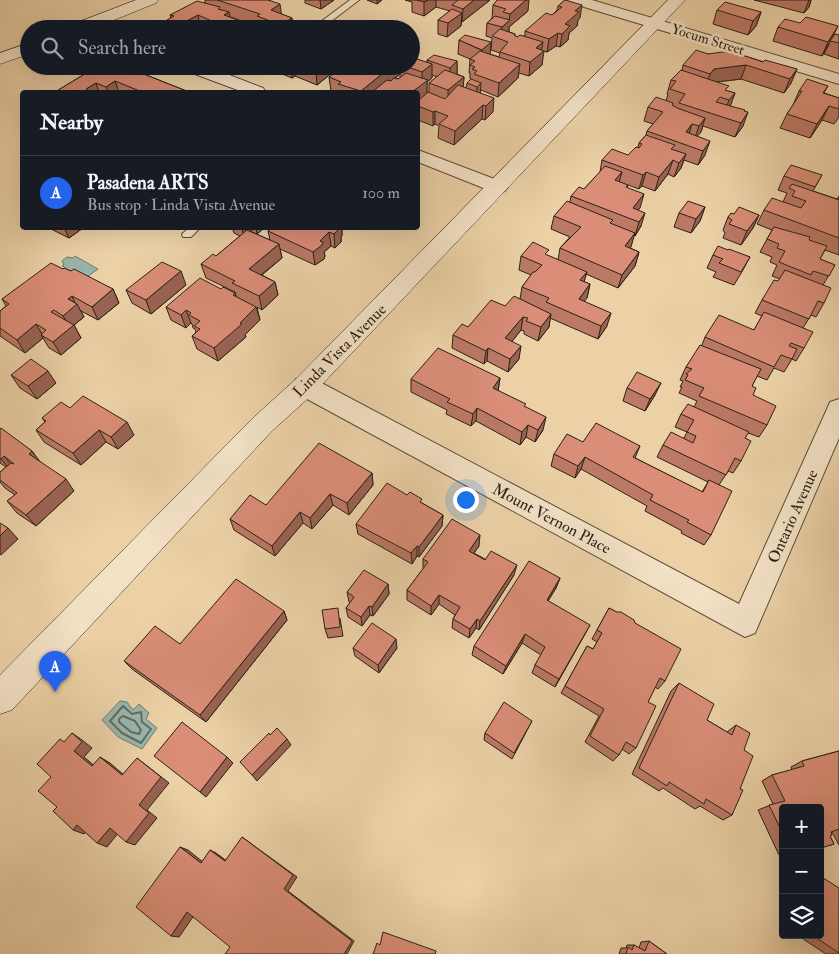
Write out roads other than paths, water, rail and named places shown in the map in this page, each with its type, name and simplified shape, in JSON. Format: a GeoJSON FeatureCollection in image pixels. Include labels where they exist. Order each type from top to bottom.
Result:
{"type":"FeatureCollection","features":[{"type":"Feature","properties":{"kind":"main road"},"geometry":{"type":"LineString","coordinates":[[100,20],[150,0]]}},
{"type":"Feature","properties":{"kind":"main road","name":"Linda Vista Avenue"},"geometry":{"type":"LineString","coordinates":[[0,698],[263,424],[305,386],[677,0]]}},
{"type":"Feature","properties":{"kind":"main road"},"geometry":{"type":"LineString","coordinates":[[0,59],[20,51]]}},
{"type":"Feature","properties":{"kind":"street","name":"Yocum Street"},"geometry":{"type":"LineString","coordinates":[[576,0],[839,79]]}},
{"type":"Feature","properties":{"kind":"street"},"geometry":{"type":"LineString","coordinates":[[213,75],[252,90]]}},
{"type":"Feature","properties":{"kind":"street"},"geometry":{"type":"LineString","coordinates":[[420,157],[498,187]]}},
{"type":"Feature","properties":{"kind":"street","name":"Mount Vernon Place"},"geometry":{"type":"LineString","coordinates":[[305,386],[745,623]]}},
{"type":"Feature","properties":{"kind":"street","name":"Ontario Avenue"},"geometry":{"type":"LineString","coordinates":[[745,623],[839,409]]}},
{"type":"Feature","properties":{"kind":"lane"},"geometry":{"type":"LineString","coordinates":[[327,20],[355,0]]}},
{"type":"Feature","properties":{"kind":"water"},"geometry":{"type":"Polygon","coordinates":[[[75,256],[98,269],[84,279],[62,266],[64,265],[62,261],[67,257],[73,258],[75,256]]]}},
{"type":"Feature","properties":{"kind":"water"},"geometry":{"type":"Polygon","coordinates":[[[120,701],[127,702],[133,710],[139,704],[149,713],[146,719],[157,728],[142,749],[118,737],[102,720],[120,701]]]}},
{"type":"Feature","properties":{"kind":"place","name":"Pasadena ARTS"},"geometry":{"type":"Point","coordinates":[55,692]}}]}
